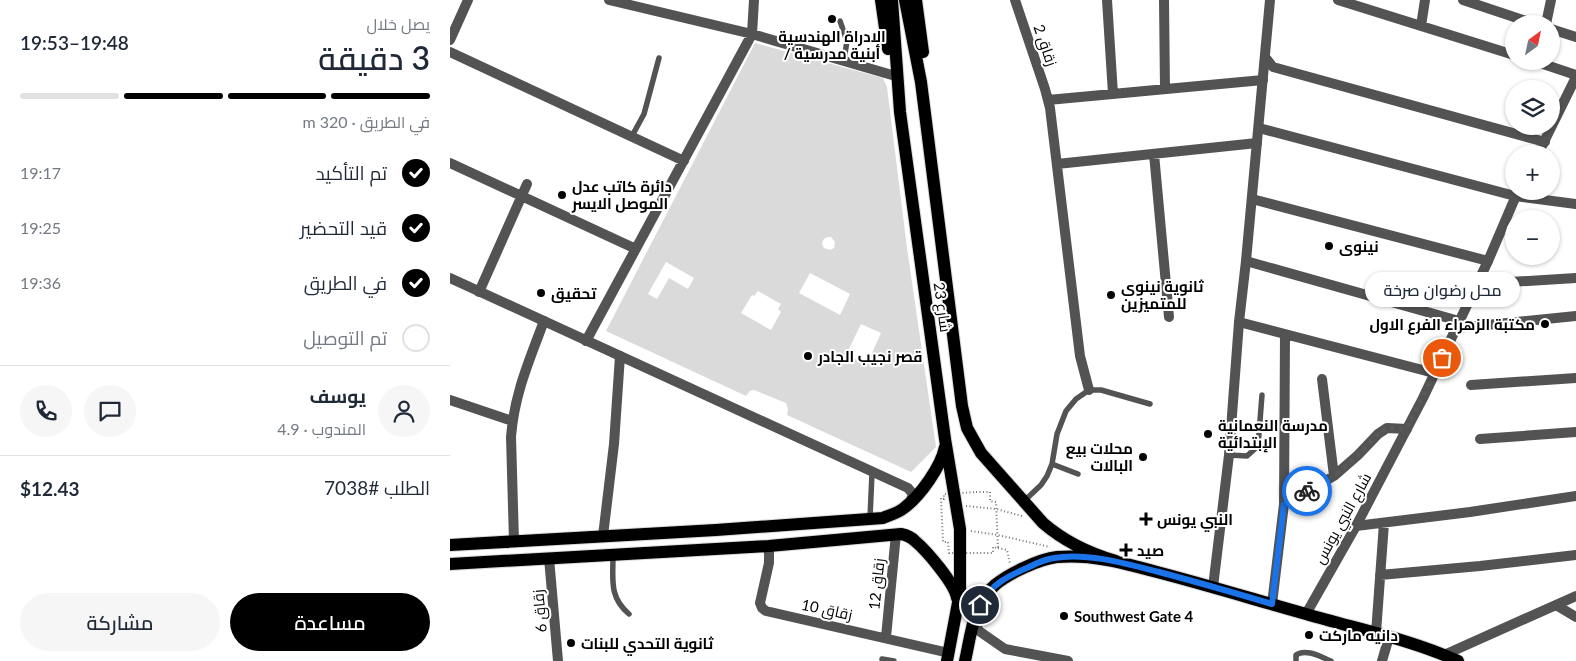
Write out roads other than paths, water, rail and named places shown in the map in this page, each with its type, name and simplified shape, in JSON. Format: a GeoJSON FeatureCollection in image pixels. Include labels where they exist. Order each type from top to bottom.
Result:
{"type":"FeatureCollection","features":[{"type":"Feature","properties":{"kind":"main road"},"geometry":{"type":"LineString","coordinates":[[905,0],[917,56],[925,114]]}},
{"type":"Feature","properties":{"kind":"main road"},"geometry":{"type":"LineString","coordinates":[[916,0],[924,60],[925,114]]}},
{"type":"Feature","properties":{"kind":"main road"},"geometry":{"type":"LineString","coordinates":[[888,1],[892,75],[900,112]]}},
{"type":"Feature","properties":{"kind":"main road"},"geometry":{"type":"LineString","coordinates":[[888,1],[900,112]]}},
{"type":"Feature","properties":{"kind":"main road","name":"شارع 23"},"geometry":{"type":"LineString","coordinates":[[900,112],[945,440],[956,499],[961,553],[958,608],[948,657]]}},
{"type":"Feature","properties":{"kind":"main road","name":"شارع 23"},"geometry":{"type":"LineString","coordinates":[[925,114],[962,406],[967,428],[973,441],[986,458],[1043,524],[1066,541],[1086,551],[1116,561]]}},
{"type":"Feature","properties":{"kind":"main road"},"geometry":{"type":"LineString","coordinates":[[450,545],[870,520],[895,514],[910,503],[940,464],[945,440]]}},
{"type":"Feature","properties":{"kind":"main road"},"geometry":{"type":"LineString","coordinates":[[450,564],[769,546],[896,534],[906,535],[914,539],[941,571],[954,589],[958,608]]}},
{"type":"Feature","properties":{"kind":"main road"},"geometry":{"type":"LineString","coordinates":[[965,661],[974,623],[980,605],[988,592],[1012,574],[1056,557],[1099,558],[1116,561],[1376,634],[1458,661]]}},
{"type":"Feature","properties":{"kind":"street"},"geometry":{"type":"LineString","coordinates":[[451,35],[468,0]]}},
{"type":"Feature","properties":{"kind":"street"},"geometry":{"type":"LineString","coordinates":[[609,0],[752,34],[892,75]]}},
{"type":"Feature","properties":{"kind":"street"},"geometry":{"type":"LineString","coordinates":[[586,341],[752,34],[754,0]]}},
{"type":"Feature","properties":{"kind":"street","name":"زقاق 2"},"geometry":{"type":"LineString","coordinates":[[1014,0],[1048,100],[1080,356],[1089,390]]}},
{"type":"Feature","properties":{"kind":"street"},"geometry":{"type":"LineString","coordinates":[[1107,0],[1112,94]]}},
{"type":"Feature","properties":{"kind":"street"},"geometry":{"type":"LineString","coordinates":[[1164,0],[1165,89]]}},
{"type":"Feature","properties":{"kind":"street"},"geometry":{"type":"LineString","coordinates":[[1213,587],[1229,455],[1239,322],[1270,0]]}},
{"type":"Feature","properties":{"kind":"street"},"geometry":{"type":"LineString","coordinates":[[1338,0],[1359,3],[1421,26],[1505,52]]}},
{"type":"Feature","properties":{"kind":"street"},"geometry":{"type":"LineString","coordinates":[[1421,26],[1425,0]]}},
{"type":"Feature","properties":{"kind":"street"},"geometry":{"type":"LineString","coordinates":[[1463,0],[1508,15]]}},
{"type":"Feature","properties":{"kind":"street"},"geometry":{"type":"LineString","coordinates":[[1548,15],[1551,0]]}},
{"type":"Feature","properties":{"kind":"street"},"geometry":{"type":"LineString","coordinates":[[1560,32],[1576,37]]}},
{"type":"Feature","properties":{"kind":"street"},"geometry":{"type":"LineString","coordinates":[[450,52],[684,161]]}},
{"type":"Feature","properties":{"kind":"street"},"geometry":{"type":"LineString","coordinates":[[1265,57],[1273,67],[1545,142]]}},
{"type":"Feature","properties":{"kind":"street"},"geometry":{"type":"LineString","coordinates":[[1543,145],[1576,76],[1559,70]]}},
{"type":"Feature","properties":{"kind":"street"},"geometry":{"type":"LineString","coordinates":[[1048,100],[1263,80]]}},
{"type":"Feature","properties":{"kind":"street"},"geometry":{"type":"LineString","coordinates":[[1258,128],[1505,191]]}},
{"type":"Feature","properties":{"kind":"street"},"geometry":{"type":"LineString","coordinates":[[1057,164],[1257,143]]}},
{"type":"Feature","properties":{"kind":"street"},"geometry":{"type":"LineString","coordinates":[[1154,154],[1169,317]]}},
{"type":"Feature","properties":{"kind":"street"},"geometry":{"type":"LineString","coordinates":[[450,163],[636,249]]}},
{"type":"Feature","properties":{"kind":"street"},"geometry":{"type":"LineString","coordinates":[[479,292],[527,184]]}},
{"type":"Feature","properties":{"kind":"street"},"geometry":{"type":"LineString","coordinates":[[1252,199],[1488,261]]}},
{"type":"Feature","properties":{"kind":"street","name":"شارع النبي يونس"},"geometry":{"type":"LineString","coordinates":[[1306,614],[1356,526],[1406,429],[1488,261],[1514,200]]}},
{"type":"Feature","properties":{"kind":"street"},"geometry":{"type":"LineString","coordinates":[[1552,200],[1576,204]]}},
{"type":"Feature","properties":{"kind":"street"},"geometry":{"type":"LineString","coordinates":[[1246,261],[1458,324],[1576,316]]}},
{"type":"Feature","properties":{"kind":"street"},"geometry":{"type":"LineString","coordinates":[[450,278],[911,490],[913,496],[910,503]]}},
{"type":"Feature","properties":{"kind":"street"},"geometry":{"type":"LineString","coordinates":[[1477,284],[1576,278]]}},
{"type":"Feature","properties":{"kind":"street"},"geometry":{"type":"LineString","coordinates":[[514,541],[512,421],[517,392],[544,321]]}},
{"type":"Feature","properties":{"kind":"street"},"geometry":{"type":"LineString","coordinates":[[1239,322],[1434,373]]}},
{"type":"Feature","properties":{"kind":"street"},"geometry":{"type":"LineString","coordinates":[[1272,604],[1284,504],[1285,335]]}},
{"type":"Feature","properties":{"kind":"street"},"geometry":{"type":"LineString","coordinates":[[603,536],[614,444],[620,356]]}},
{"type":"Feature","properties":{"kind":"street"},"geometry":{"type":"LineString","coordinates":[[1471,385],[1576,378]]}},
{"type":"Feature","properties":{"kind":"street"},"geometry":{"type":"LineString","coordinates":[[1322,379],[1334,476]]}},
{"type":"Feature","properties":{"kind":"street"},"geometry":{"type":"LineString","coordinates":[[450,400],[512,421]]}},
{"type":"Feature","properties":{"kind":"street"},"geometry":{"type":"LineString","coordinates":[[1284,504],[1334,476],[1386,428],[1406,429]]}},
{"type":"Feature","properties":{"kind":"street"},"geometry":{"type":"LineString","coordinates":[[1480,439],[1576,432]]}},
{"type":"Feature","properties":{"kind":"street"},"geometry":{"type":"LineString","coordinates":[[1356,526],[1470,512],[1576,496]]}},
{"type":"Feature","properties":{"kind":"street"},"geometry":{"type":"LineString","coordinates":[[1376,634],[1384,523]]}},
{"type":"Feature","properties":{"kind":"street","name":"زقاق 12"},"geometry":{"type":"LineString","coordinates":[[886,638],[896,534]]}},
{"type":"Feature","properties":{"kind":"street","name":"زقاق 10"},"geometry":{"type":"LineString","coordinates":[[769,546],[769,563],[760,597],[762,608],[766,611],[886,638],[948,657]]}},
{"type":"Feature","properties":{"kind":"street"},"geometry":{"type":"LineString","coordinates":[[1380,575],[1576,555]]}},
{"type":"Feature","properties":{"kind":"street","name":"زقاق 6"},"geometry":{"type":"LineString","coordinates":[[549,558],[558,661]]}},
{"type":"Feature","properties":{"kind":"street"},"geometry":{"type":"LineString","coordinates":[[1444,655],[1576,596]]}},
{"type":"Feature","properties":{"kind":"street"},"geometry":{"type":"LineString","coordinates":[[1556,605],[1576,618]]}},
{"type":"Feature","properties":{"kind":"street"},"geometry":{"type":"LineString","coordinates":[[974,623],[979,631],[1005,649],[1068,661]]}},
{"type":"Feature","properties":{"kind":"street"},"geometry":{"type":"LineString","coordinates":[[1382,661],[1389,638]]}},
{"type":"Feature","properties":{"kind":"lane"},"geometry":{"type":"LineString","coordinates":[[840,21],[847,41],[844,60]]}},
{"type":"Feature","properties":{"kind":"lane"},"geometry":{"type":"LineString","coordinates":[[632,136],[644,114],[659,58]]}},
{"type":"Feature","properties":{"kind":"lane"},"geometry":{"type":"LineString","coordinates":[[1023,502],[1041,485],[1047,476],[1052,464],[1057,434],[1066,411],[1076,399],[1089,390],[1101,390],[1150,404]]}},
{"type":"Feature","properties":{"kind":"lane"},"geometry":{"type":"LineString","coordinates":[[1229,455],[1247,456],[1258,446],[1262,395]]}},
{"type":"Feature","properties":{"kind":"lane"},"geometry":{"type":"LineString","coordinates":[[1052,464],[1078,474]]}},
{"type":"Feature","properties":{"kind":"lane"},"geometry":{"type":"LineString","coordinates":[[870,520],[872,473]]}},
{"type":"Feature","properties":{"kind":"lane"},"geometry":{"type":"LineString","coordinates":[[613,554],[613,592],[618,603],[629,614]]}},
{"type":"Feature","properties":{"kind":"lane"},"geometry":{"type":"LineString","coordinates":[[1296,661],[1296,654],[1300,652],[1306,652],[1331,661]]}},
{"type":"Feature","properties":{"kind":"lane"},"geometry":{"type":"LineString","coordinates":[[882,659],[894,661]]}},
{"type":"Feature","properties":{"kind":"place","name":"الادراة الهندسية / أبنية مدرسية"},"geometry":{"type":"Point","coordinates":[832,19]}},
{"type":"Feature","properties":{"kind":"place","name":"دائرة كاتب عدل الموصل الايسر"},"geometry":{"type":"Point","coordinates":[562,195]}},
{"type":"Feature","properties":{"kind":"place","name":"نينوى"},"geometry":{"type":"Point","coordinates":[1329,246]}},
{"type":"Feature","properties":{"kind":"place","name":"تحقيق"},"geometry":{"type":"Point","coordinates":[541,293]}},
{"type":"Feature","properties":{"kind":"place","name":"ثانوية نينوى للمتميزين"},"geometry":{"type":"Point","coordinates":[1111,295]}},
{"type":"Feature","properties":{"kind":"place","name":"مكتبة الزهراء الفرع الاول"},"geometry":{"type":"Point","coordinates":[1545,324]}},
{"type":"Feature","properties":{"kind":"place","name":"قصر نجيب الجادر"},"geometry":{"type":"Point","coordinates":[808,356]}},
{"type":"Feature","properties":{"kind":"place","name":"محل رضوان صرخة"},"geometry":{"type":"Point","coordinates":[1442,358]}},
{"type":"Feature","properties":{"kind":"place","name":"مدرسة النعمانية الإبتدائية"},"geometry":{"type":"Point","coordinates":[1208,434]}},
{"type":"Feature","properties":{"kind":"place","name":"محلات بيع البالات"},"geometry":{"type":"Point","coordinates":[1143,457]}},
{"type":"Feature","properties":{"kind":"place","name":"النبي يونس"},"geometry":{"type":"Point","coordinates":[1146,519]}},
{"type":"Feature","properties":{"kind":"place","name":"صيد"},"geometry":{"type":"Point","coordinates":[1126,550]}},
{"type":"Feature","properties":{"kind":"place","name":"Southwest Gate 4"},"geometry":{"type":"Point","coordinates":[1064,616]}},
{"type":"Feature","properties":{"kind":"place","name":"دانيه ماركت"},"geometry":{"type":"Point","coordinates":[1309,635]}},
{"type":"Feature","properties":{"kind":"place","name":"ثانوية التحدي للبنات"},"geometry":{"type":"Point","coordinates":[571,643]}}]}
